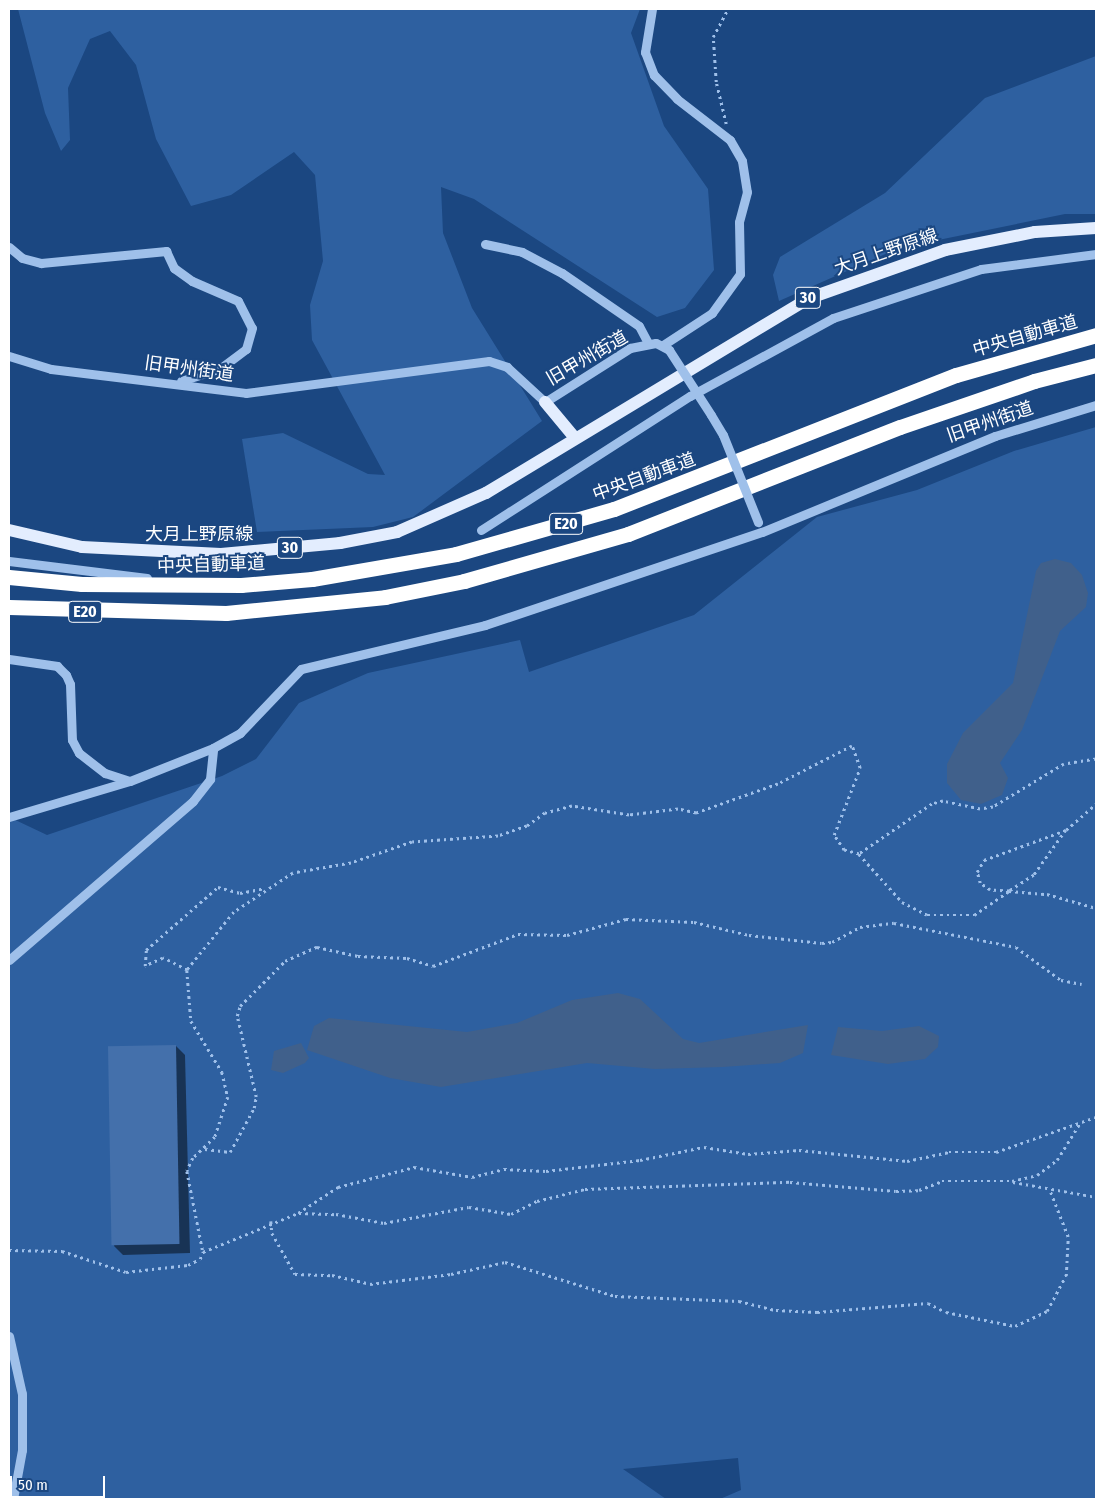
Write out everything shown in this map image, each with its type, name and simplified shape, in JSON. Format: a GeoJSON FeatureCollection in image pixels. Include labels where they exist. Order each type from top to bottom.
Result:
{"type":"FeatureCollection","features":[{"type":"Feature","properties":{"kind":"highway","name":"中央自動車道"},"geometry":{"type":"LineString","coordinates":[[9,577],[82,584],[223,585],[385,568],[536,534],[675,486],[956,375],[1096,335]]}},
{"type":"Feature","properties":{"kind":"highway","name":"E20"},"geometry":{"type":"LineString","coordinates":[[9,607],[160,615],[308,608],[386,597],[547,560],[628,534],[926,417],[1096,365]]}},
{"type":"Feature","properties":{"kind":"highway"},"geometry":{"type":"LineString","coordinates":[[9,617],[160,615]]}},
{"type":"Feature","properties":{"kind":"main road","name":"大月上野原線"},"geometry":{"type":"LineString","coordinates":[[9,530],[82,547],[164,554],[221,554],[348,542],[442,516],[575,438],[750,330],[837,286],[978,242],[1096,228]]}},
{"type":"Feature","properties":{"kind":"main road"},"geometry":{"type":"LineString","coordinates":[[545,402],[575,438]]}},
{"type":"Feature","properties":{"kind":"street"},"geometry":{"type":"LineString","coordinates":[[652,9],[645,52],[654,75],[677,100],[730,140],[742,161],[747,192],[739,222],[740,274],[712,313],[666,347],[723,434],[762,532]]}},
{"type":"Feature","properties":{"kind":"street"},"geometry":{"type":"LineString","coordinates":[[485,244],[522,252],[562,273],[639,326],[648,343]]}},
{"type":"Feature","properties":{"kind":"street"},"geometry":{"type":"LineString","coordinates":[[9,247],[22,258],[41,263],[166,251],[174,268],[192,281],[238,301],[252,328],[246,349],[222,368],[176,383]]}},
{"type":"Feature","properties":{"kind":"street"},"geometry":{"type":"LineString","coordinates":[[481,530],[690,396],[833,318],[981,269],[1096,254]]}},
{"type":"Feature","properties":{"kind":"street","name":"旧甲州街道"},"geometry":{"type":"LineString","coordinates":[[9,356],[51,369],[266,393],[489,360],[506,367],[545,402],[630,348],[648,343],[666,347]]}},
{"type":"Feature","properties":{"kind":"street","name":"旧甲州街道"},"geometry":{"type":"LineString","coordinates":[[9,817],[130,781],[212,748],[240,733],[301,669],[485,625],[762,532],[994,436],[1096,405]]}},
{"type":"Feature","properties":{"kind":"street"},"geometry":{"type":"LineString","coordinates":[[9,561],[223,585]]}},
{"type":"Feature","properties":{"kind":"street"},"geometry":{"type":"LineString","coordinates":[[9,659],[57,666],[66,675],[70,684],[72,740],[78,753],[105,773],[130,781]]}},
{"type":"Feature","properties":{"kind":"street"},"geometry":{"type":"LineString","coordinates":[[9,960],[193,801],[210,779],[212,748]]}},
{"type":"Feature","properties":{"kind":"street"},"geometry":{"type":"LineString","coordinates":[[9,1336],[22,1394],[22,1450],[13,1499]]}},
{"type":"Feature","properties":{"kind":"path"},"geometry":{"type":"LineString","coordinates":[[728,9],[713,37],[716,82],[730,140]]}},
{"type":"Feature","properties":{"kind":"path"},"geometry":{"type":"LineString","coordinates":[[9,1250],[62,1251],[134,1272],[188,1265],[200,1260],[203,1252],[187,1171],[188,1165],[205,1148],[222,1124],[228,1097],[222,1072],[191,1021],[187,970],[234,912],[267,888],[311,867],[351,863],[412,842],[514,832],[545,812],[572,806],[629,815],[678,809],[696,813],[778,784],[852,746],[860,768],[834,836],[844,850],[859,854],[902,902],[926,915],[974,915],[1046,864],[1066,830],[1096,804]]}},
{"type":"Feature","properties":{"kind":"path"},"geometry":{"type":"LineString","coordinates":[[859,854],[932,804],[943,801],[980,809],[993,807],[1064,764],[1096,759]]}},
{"type":"Feature","properties":{"kind":"path"},"geometry":{"type":"LineString","coordinates":[[1066,830],[984,860],[977,872],[980,883],[990,890],[1047,894],[1096,908]]}},
{"type":"Feature","properties":{"kind":"path"},"geometry":{"type":"LineString","coordinates":[[187,970],[163,958],[145,966],[146,950],[218,887],[240,893],[267,888]]}},
{"type":"Feature","properties":{"kind":"path"},"geometry":{"type":"LineString","coordinates":[[205,1148],[230,1152],[254,1108],[256,1097],[237,1016],[240,1006],[285,961],[317,947],[358,956],[407,958],[433,966],[518,934],[568,935],[626,919],[694,922],[749,935],[822,943],[832,942],[860,927],[894,923],[1016,947],[1061,980],[1082,984]]}},
{"type":"Feature","properties":{"kind":"path"},"geometry":{"type":"LineString","coordinates":[[203,1252],[271,1221],[298,1213],[338,1187],[414,1166],[472,1177],[504,1169],[546,1171],[640,1160],[704,1147],[748,1154],[800,1150],[908,1162],[948,1152],[996,1152],[1096,1117]]}},
{"type":"Feature","properties":{"kind":"path"},"geometry":{"type":"LineString","coordinates":[[1012,1181],[1038,1174],[1057,1160],[1081,1123]]}},
{"type":"Feature","properties":{"kind":"path"},"geometry":{"type":"LineString","coordinates":[[298,1213],[336,1214],[384,1224],[469,1207],[511,1214],[537,1201],[585,1189],[790,1182],[896,1191],[919,1190],[942,1181],[1012,1181],[1050,1191],[1096,1197]]}},
{"type":"Feature","properties":{"kind":"path"},"geometry":{"type":"LineString","coordinates":[[271,1221],[272,1233],[295,1274],[332,1275],[370,1284],[452,1274],[505,1262],[615,1296],[739,1301],[776,1310],[817,1312],[928,1303],[946,1312],[1016,1326],[1047,1311],[1066,1276],[1068,1237],[1050,1191]]}},
{"type":"Feature","properties":{"kind":"shaded area"},"geometry":{"type":"Polygon","coordinates":[[[18,9],[640,9],[631,33],[664,126],[708,189],[714,270],[685,308],[657,317],[474,199],[441,187],[443,233],[472,308],[542,421],[413,517],[373,527],[257,532],[242,439],[283,433],[368,474],[385,475],[312,340],[310,305],[323,261],[315,175],[294,152],[231,195],[191,206],[156,139],[136,65],[110,31],[90,39],[68,88],[70,140],[61,151],[45,113],[18,9]]]}},
{"type":"Feature","properties":{"kind":"shaded area"},"geometry":{"type":"Polygon","coordinates":[[[1096,56],[1096,214],[1065,214],[899,248],[779,301],[773,275],[780,257],[885,193],[985,98],[1096,56]]]}},
{"type":"Feature","properties":{"kind":"shaded area"},"geometry":{"type":"Polygon","coordinates":[[[1096,427],[1096,1499],[720,1499],[741,1490],[738,1458],[623,1469],[666,1499],[9,1499],[9,817],[47,835],[222,776],[256,759],[299,703],[368,673],[520,640],[529,672],[694,615],[817,517],[917,490],[1014,451],[1096,427]]]}},
{"type":"Feature","properties":{"kind":"shaded area"},"geometry":{"type":"Polygon","coordinates":[[[1055,559],[1071,563],[1082,575],[1088,593],[1086,607],[1060,631],[1022,730],[1000,763],[1008,778],[1002,795],[981,804],[961,800],[947,783],[947,764],[963,733],[1013,683],[1036,571],[1041,563],[1055,559]]]}},
{"type":"Feature","properties":{"kind":"shaded area"},"geometry":{"type":"Polygon","coordinates":[[[618,993],[640,999],[683,1039],[699,1043],[808,1025],[803,1053],[780,1063],[723,1067],[655,1069],[587,1063],[441,1087],[390,1078],[307,1050],[314,1026],[329,1018],[467,1032],[517,1023],[572,1000],[618,993]]]}},
{"type":"Feature","properties":{"kind":"shaded area"},"geometry":{"type":"Polygon","coordinates":[[[919,1026],[939,1036],[938,1047],[925,1059],[888,1064],[831,1055],[838,1027],[882,1031],[919,1026]]]}},
{"type":"Feature","properties":{"kind":"shaded area"},"geometry":{"type":"Polygon","coordinates":[[[301,1043],[309,1058],[305,1063],[283,1073],[271,1070],[274,1051],[301,1043]]]}},
{"type":"Feature","properties":{"kind":"building"},"geometry":{"type":"Polygon","coordinates":[[[176,1045],[179,1244],[111,1245],[108,1046],[176,1045]]]}}]}
